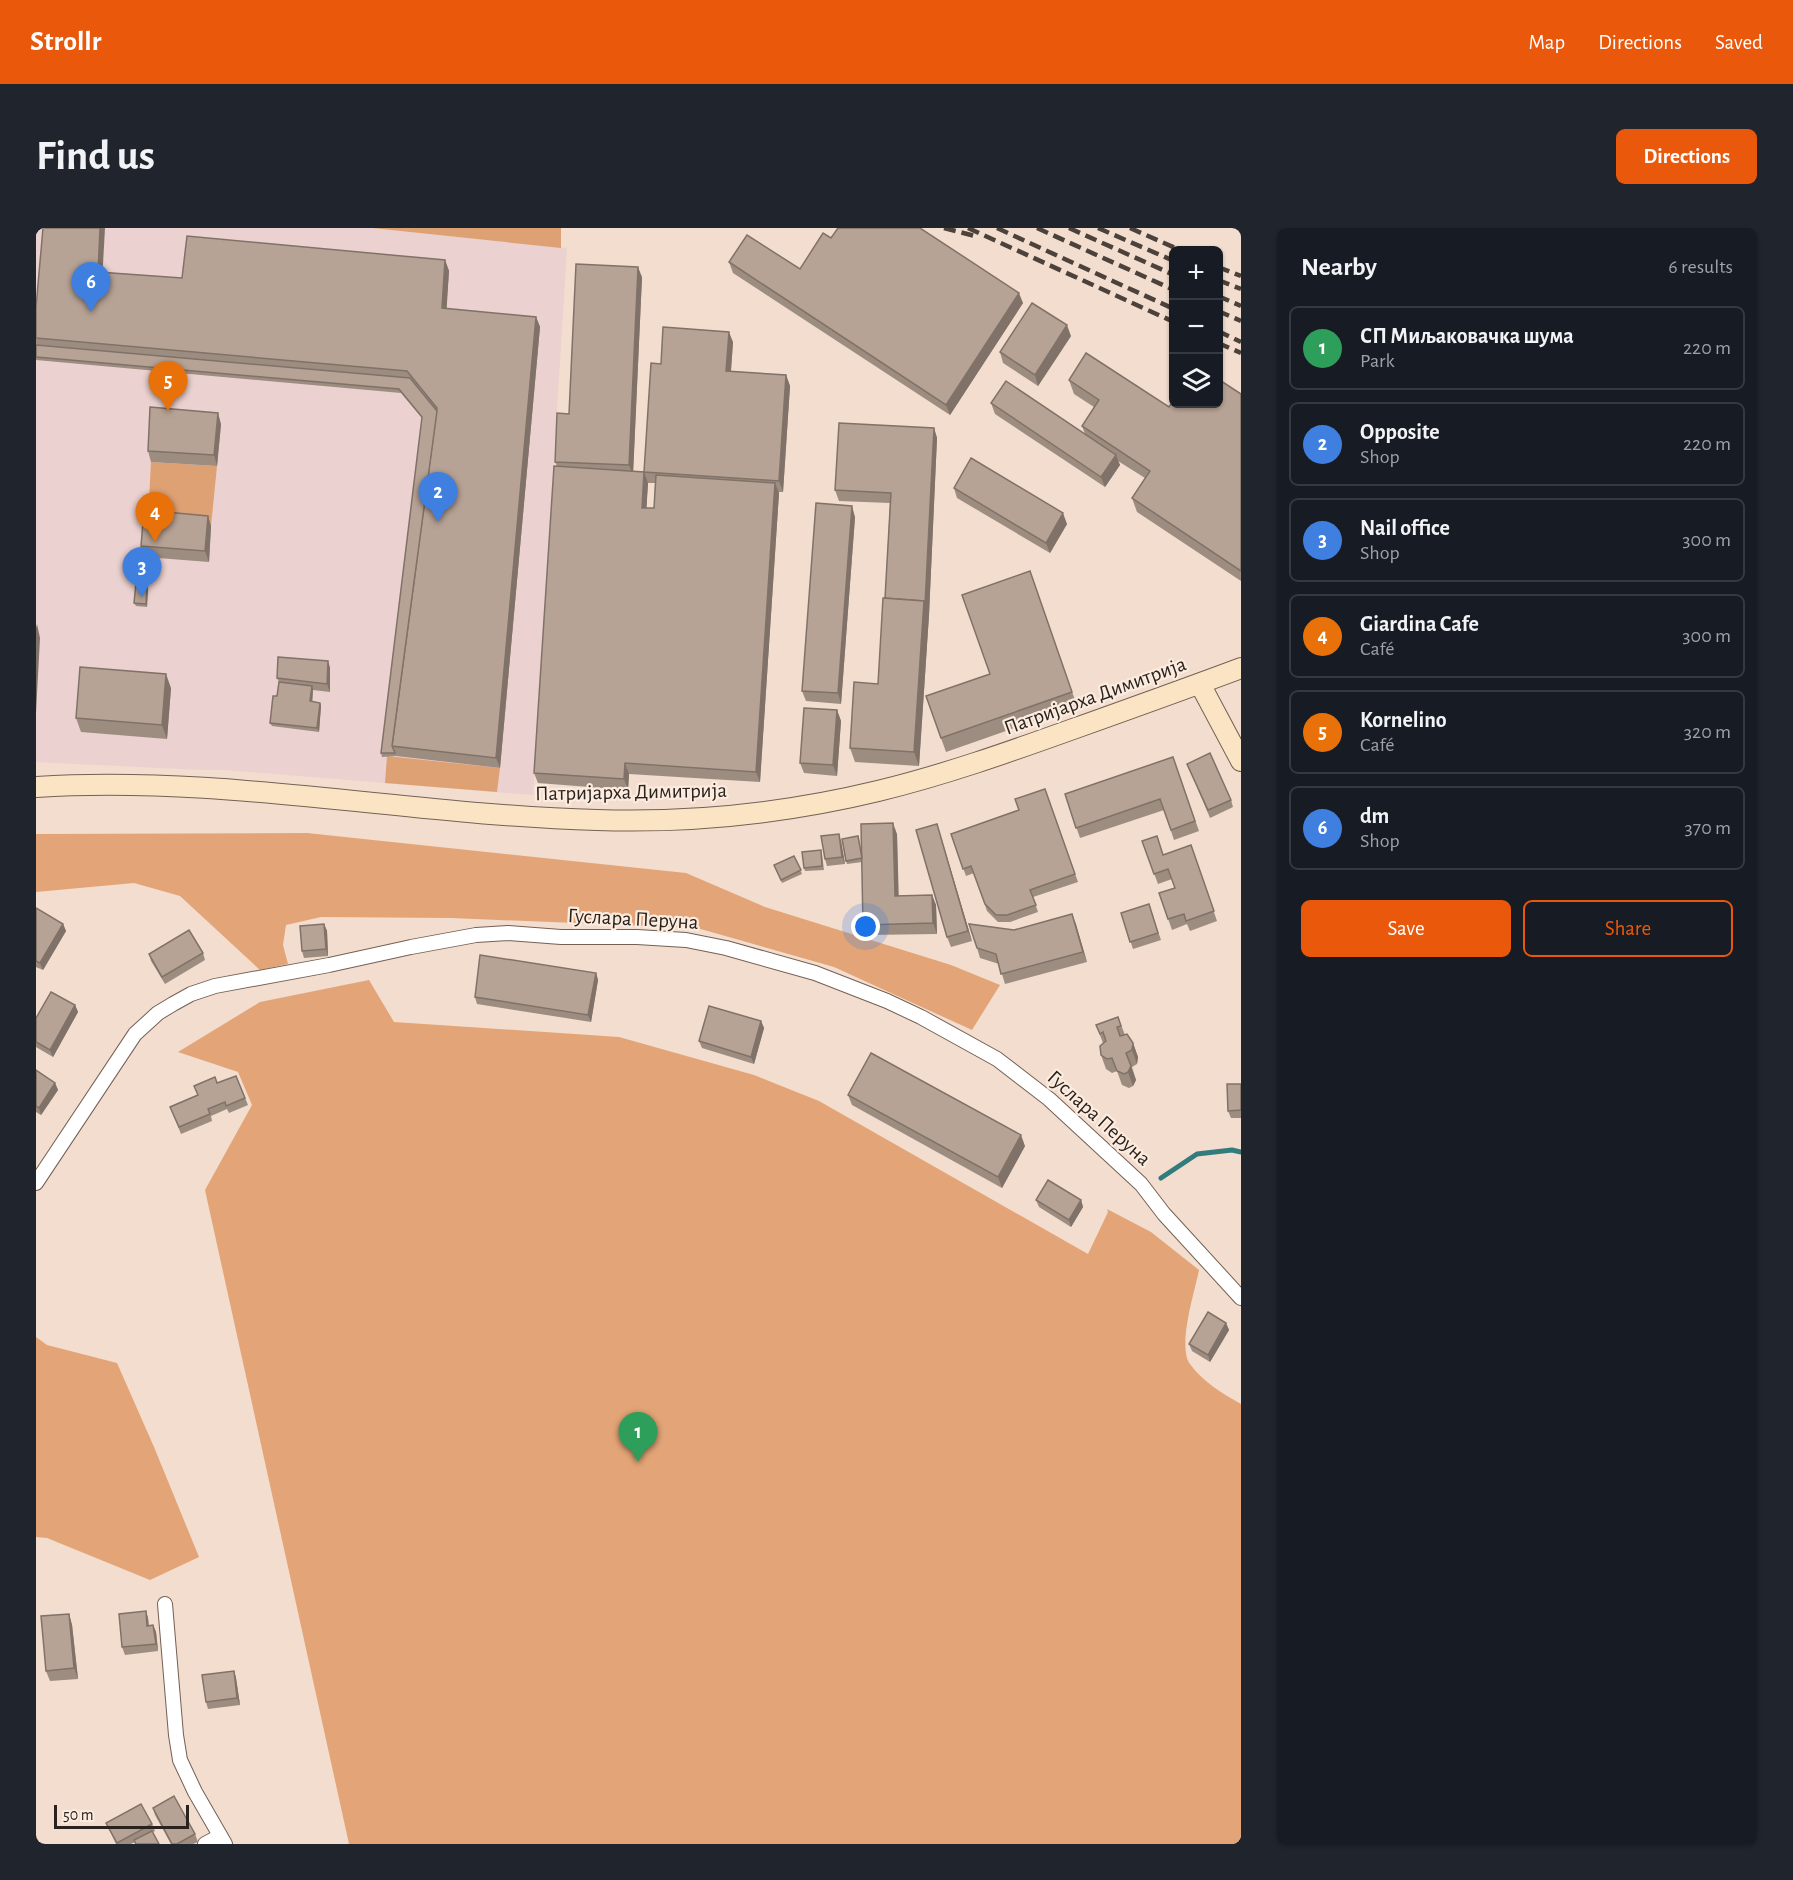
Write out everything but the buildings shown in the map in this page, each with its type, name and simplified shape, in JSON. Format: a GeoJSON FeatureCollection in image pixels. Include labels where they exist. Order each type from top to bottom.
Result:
{"type":"FeatureCollection","features":[{"type":"Feature","properties":{"kind":"main road","name":"Патријарха Димитрија"},"geometry":{"type":"LineString","coordinates":[[36,787],[123,785],[172,787],[302,795],[506,816],[599,820],[697,819],[790,808],[880,790],[996,757],[1241,668]]}},
{"type":"Feature","properties":{"kind":"main road"},"geometry":{"type":"LineString","coordinates":[[1200,684],[1241,761]]}},
{"type":"Feature","properties":{"kind":"street","name":"Гуслара Перуна"},"geometry":{"type":"LineString","coordinates":[[36,1183],[135,1034],[158,1013],[202,989],[476,935],[508,933],[561,937],[637,937],[686,940],[726,948],[815,973],[851,986],[921,1017],[997,1059],[1049,1099],[1140,1184],[1164,1214],[1241,1298]]}},
{"type":"Feature","properties":{"kind":"street"},"geometry":{"type":"LineString","coordinates":[[165,1604],[180,1760],[195,1792],[223,1840],[205,1844]]}},
{"type":"Feature","properties":{"kind":"shaded area"},"geometry":{"type":"Polygon","coordinates":[[[36,228],[372,228],[567,248],[533,795],[225,770],[36,762],[36,228]]]}},
{"type":"Feature","properties":{"kind":"shaded area"},"geometry":{"type":"Polygon","coordinates":[[[372,228],[561,228],[561,248],[372,228]]]}},
{"type":"Feature","properties":{"kind":"shaded area"},"geometry":{"type":"Polygon","coordinates":[[[151,462],[217,466],[211,526],[148,521],[151,462]]]}},
{"type":"Feature","properties":{"kind":"shaded area"},"geometry":{"type":"Polygon","coordinates":[[[387,756],[500,768],[497,792],[385,783],[387,756]]]}},
{"type":"Feature","properties":{"kind":"shaded area"},"geometry":{"type":"Polygon","coordinates":[[[307,833],[686,873],[765,907],[951,965],[1000,985],[972,1030],[834,967],[697,928],[451,918],[321,917],[286,925],[283,945],[288,964],[260,970],[180,896],[134,883],[36,892],[36,834],[307,833]]]}},
{"type":"Feature","properties":{"kind":"shaded area"},"geometry":{"type":"Polygon","coordinates":[[[369,980],[394,1022],[619,1037],[754,1075],[819,1101],[1088,1254],[1108,1212],[1107,1209],[1151,1232],[1199,1270],[1186,1332],[1186,1356],[1195,1370],[1207,1381],[1241,1404],[1241,1844],[349,1844],[205,1190],[252,1105],[238,1072],[178,1052],[260,1002],[369,980]]]}},
{"type":"Feature","properties":{"kind":"shaded area"},"geometry":{"type":"Polygon","coordinates":[[[36,1337],[47,1345],[117,1363],[199,1557],[150,1580],[47,1538],[36,1537],[36,1337]]]}},
{"type":"Feature","properties":{"kind":"waterway"},"geometry":{"type":"LineString","coordinates":[[1161,1178],[1197,1154],[1232,1150],[1241,1152]]}},
{"type":"Feature","properties":{"kind":"railway"},"geometry":{"type":"LineString","coordinates":[[944,228],[975,236]]}},
{"type":"Feature","properties":{"kind":"railway"},"geometry":{"type":"LineString","coordinates":[[968,228],[1169,320]]}},
{"type":"Feature","properties":{"kind":"railway"},"geometry":{"type":"LineString","coordinates":[[997,228],[1169,307]]}},
{"type":"Feature","properties":{"kind":"railway"},"geometry":{"type":"LineString","coordinates":[[1037,228],[1169,288]]}},
{"type":"Feature","properties":{"kind":"railway"},"geometry":{"type":"LineString","coordinates":[[1069,228],[1169,273]]}},
{"type":"Feature","properties":{"kind":"railway"},"geometry":{"type":"LineString","coordinates":[[1098,228],[1169,259]]}},
{"type":"Feature","properties":{"kind":"railway"},"geometry":{"type":"LineString","coordinates":[[1130,228],[1171,246]]}},
{"type":"Feature","properties":{"kind":"railway"},"geometry":{"type":"LineString","coordinates":[[1223,269],[1241,276]]}},
{"type":"Feature","properties":{"kind":"railway"},"geometry":{"type":"LineString","coordinates":[[1223,282],[1241,289]]}},
{"type":"Feature","properties":{"kind":"railway"},"geometry":{"type":"LineString","coordinates":[[1223,298],[1241,306]]}},
{"type":"Feature","properties":{"kind":"railway"},"geometry":{"type":"LineString","coordinates":[[1223,313],[1241,321]]}},
{"type":"Feature","properties":{"kind":"railway"},"geometry":{"type":"LineString","coordinates":[[1223,333],[1241,342]]}},
{"type":"Feature","properties":{"kind":"railway"},"geometry":{"type":"LineString","coordinates":[[1223,345],[1241,353]]}},
{"type":"Feature","properties":{"kind":"place","name":"dm"},"geometry":{"type":"Point","coordinates":[91,312]}},
{"type":"Feature","properties":{"kind":"place","name":"Kornelino"},"geometry":{"type":"Point","coordinates":[168,411]}},
{"type":"Feature","properties":{"kind":"place","name":"Opposite"},"geometry":{"type":"Point","coordinates":[438,522]}},
{"type":"Feature","properties":{"kind":"place","name":"Giardina Cafe"},"geometry":{"type":"Point","coordinates":[155,542]}},
{"type":"Feature","properties":{"kind":"place","name":"Nail office"},"geometry":{"type":"Point","coordinates":[142,597]}},
{"type":"Feature","properties":{"kind":"place","name":"СП Миљаковачка шума"},"geometry":{"type":"Point","coordinates":[638,1462]}}]}
